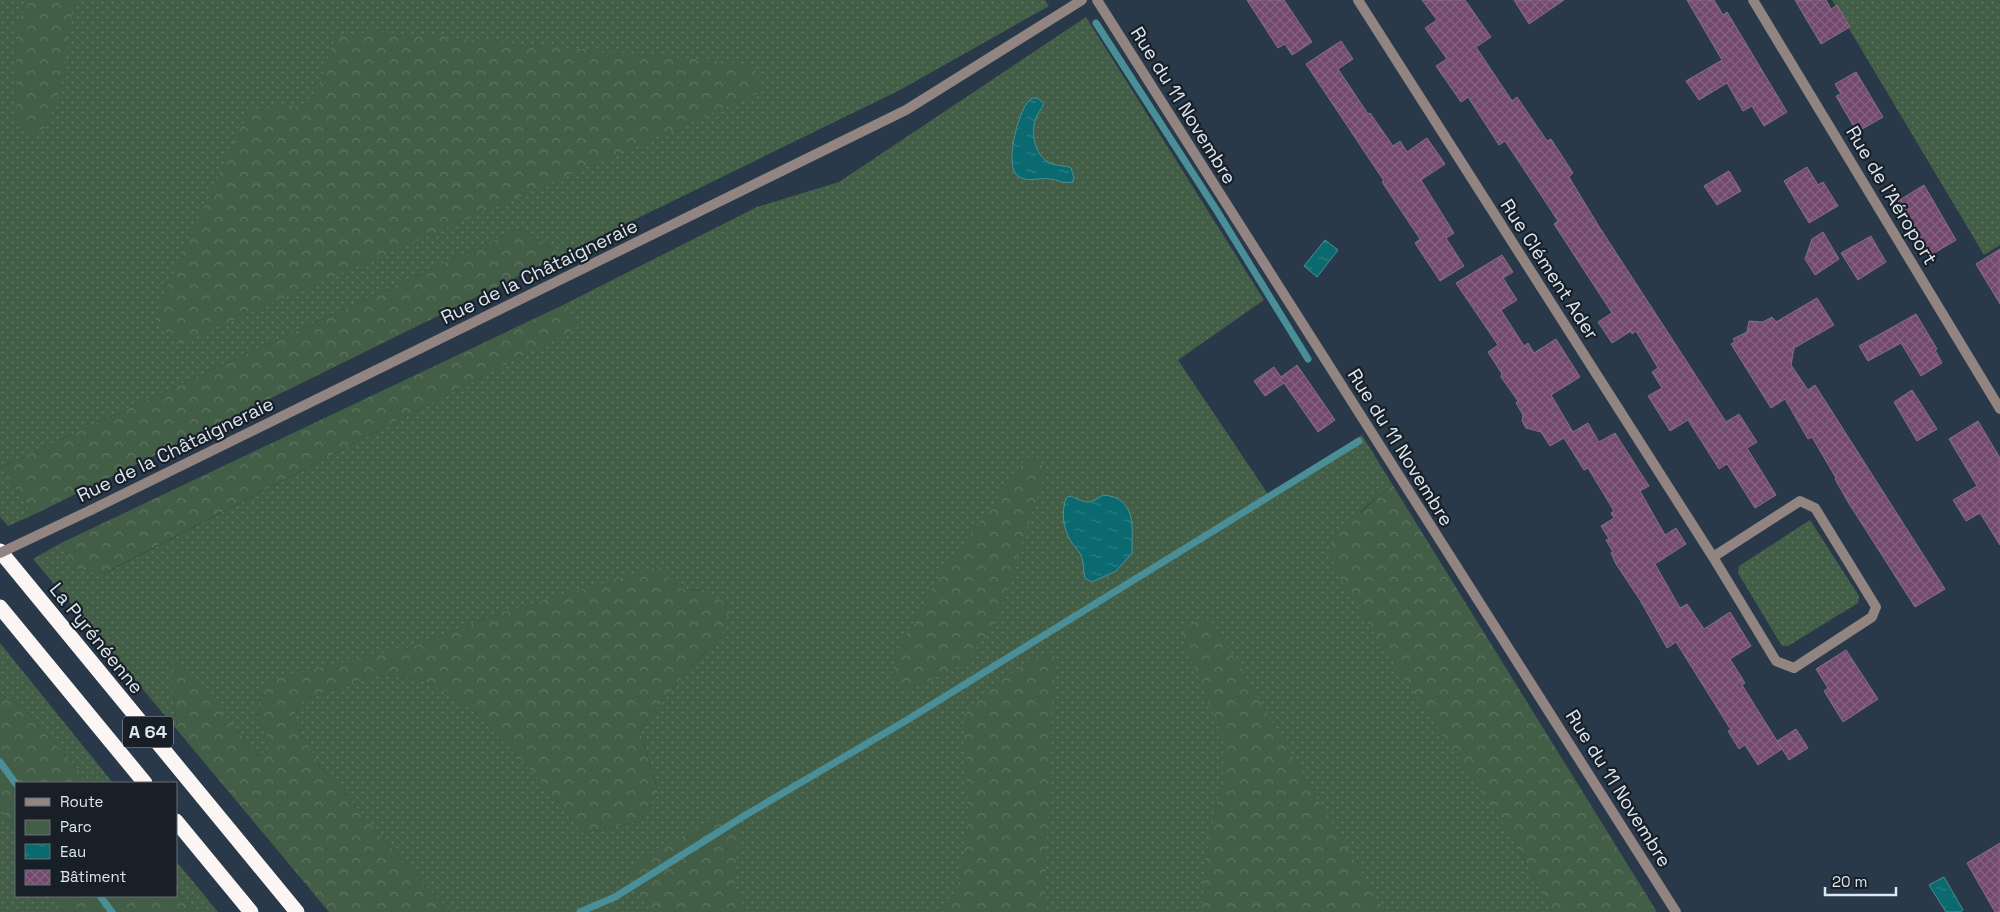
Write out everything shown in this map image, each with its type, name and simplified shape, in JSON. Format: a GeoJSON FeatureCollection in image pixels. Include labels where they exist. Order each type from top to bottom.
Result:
{"type":"FeatureCollection","features":[{"type":"Feature","properties":{"kind":"highway","name":"La Pyrénéenne"},"geometry":{"type":"LineString","coordinates":[[0,552],[297,912]]}},
{"type":"Feature","properties":{"kind":"highway","name":"A 64"},"geometry":{"type":"LineString","coordinates":[[0,606],[144,782]]}},
{"type":"Feature","properties":{"kind":"highway"},"geometry":{"type":"LineString","coordinates":[[178,823],[251,912]]}},
{"type":"Feature","properties":{"kind":"street","name":"Rue de la Châtaigneraie"},"geometry":{"type":"LineString","coordinates":[[0,552],[91,510],[906,110],[1082,0]]}},
{"type":"Feature","properties":{"kind":"street","name":"Rue du 11 Novembre"},"geometry":{"type":"LineString","coordinates":[[1097,0],[1676,912]]}},
{"type":"Feature","properties":{"kind":"street","name":"Rue Clément Ader"},"geometry":{"type":"LineString","coordinates":[[1358,0],[1713,557],[1776,661],[1794,668],[1872,617],[1876,607],[1815,508],[1800,501],[1713,557]]}},
{"type":"Feature","properties":{"kind":"street","name":"Rue de l'Aéroport"},"geometry":{"type":"LineString","coordinates":[[1753,0],[2000,408]]}},
{"type":"Feature","properties":{"kind":"green space"},"geometry":{"type":"Polygon","coordinates":[[[0,0],[1045,0],[1049,6],[900,90],[562,255],[520,228],[1,467],[33,515],[8,526],[0,517],[0,0]]]}},
{"type":"Feature","properties":{"kind":"green space"},"geometry":{"type":"Polygon","coordinates":[[[27,0],[74,0],[62,85],[47,127],[30,134],[17,120],[16,30],[27,0]]]}},
{"type":"Feature","properties":{"kind":"green space"},"geometry":{"type":"Polygon","coordinates":[[[1832,0],[2000,0],[2000,245],[1984,255],[1832,0]]]}},
{"type":"Feature","properties":{"kind":"green space"},"geometry":{"type":"Polygon","coordinates":[[[1086,17],[1264,300],[1178,360],[1268,494],[1362,435],[1392,484],[1360,512],[1513,839],[1552,912],[451,912],[413,873],[319,764],[295,723],[295,713],[304,700],[376,675],[418,679],[448,692],[474,712],[542,782],[583,833],[641,821],[658,791],[640,730],[682,677],[722,633],[706,590],[681,589],[500,613],[414,646],[261,693],[257,709],[258,720],[265,728],[268,749],[259,756],[237,730],[172,690],[178,731],[33,559],[61,543],[76,569],[104,574],[577,327],[563,305],[757,207],[839,182],[1086,17]]]}},
{"type":"Feature","properties":{"kind":"green space"},"geometry":{"type":"Polygon","coordinates":[[[374,31],[729,62],[754,67],[763,91],[178,344],[155,321],[167,287],[248,112],[288,105],[308,107],[321,79],[335,37],[374,31]]]}},
{"type":"Feature","properties":{"kind":"green space"},"geometry":{"type":"Polygon","coordinates":[[[520,228],[562,255],[33,515],[1,467],[520,228]]]}},
{"type":"Feature","properties":{"kind":"green space"},"geometry":{"type":"Polygon","coordinates":[[[563,305],[578,327],[103,574],[76,569],[61,543],[563,305]]]}},
{"type":"Feature","properties":{"kind":"green space"},"geometry":{"type":"Polygon","coordinates":[[[1026,458],[1039,458],[1045,474],[997,621],[966,663],[909,690],[891,679],[897,651],[942,571],[1026,458]]]}},
{"type":"Feature","properties":{"kind":"green space"},"geometry":{"type":"Polygon","coordinates":[[[1392,484],[1657,912],[1552,912],[1513,839],[1393,662],[1337,574],[1330,549],[1339,532],[1392,484]]]}},
{"type":"Feature","properties":{"kind":"green space"},"geometry":{"type":"Polygon","coordinates":[[[1810,520],[1859,596],[1858,603],[1788,646],[1782,646],[1738,573],[1739,566],[1810,520]]]}},
{"type":"Feature","properties":{"kind":"green space"},"geometry":{"type":"Polygon","coordinates":[[[658,567],[681,589],[706,590],[731,607],[722,633],[682,677],[640,730],[658,792],[641,821],[583,833],[542,782],[474,712],[448,692],[418,679],[376,675],[304,700],[295,713],[295,723],[319,764],[413,873],[451,912],[329,912],[178,731],[172,690],[174,655],[259,756],[268,749],[265,728],[258,720],[257,709],[261,693],[267,683],[279,677],[414,646],[500,613],[658,567]]]}},
{"type":"Feature","properties":{"kind":"green space"},"geometry":{"type":"Polygon","coordinates":[[[1203,619],[1214,624],[1385,912],[1202,912],[1205,858],[1223,777],[1223,738],[1181,635],[1188,626],[1203,619]]]}},
{"type":"Feature","properties":{"kind":"green space"},"geometry":{"type":"Polygon","coordinates":[[[0,643],[112,782],[89,782],[23,707],[0,694],[0,643]]]}},
{"type":"Feature","properties":{"kind":"green space"},"geometry":{"type":"Polygon","coordinates":[[[1055,652],[1044,912],[946,912],[945,907],[958,887],[968,829],[967,768],[963,717],[987,691],[1025,664],[1055,652]]]}},
{"type":"Feature","properties":{"kind":"green space"},"geometry":{"type":"Polygon","coordinates":[[[0,694],[23,707],[89,782],[15,782],[15,830],[0,807],[0,694]]]}},
{"type":"Feature","properties":{"kind":"green space"},"geometry":{"type":"Polygon","coordinates":[[[0,807],[15,830],[15,897],[56,897],[62,912],[0,912],[0,807]]]}},
{"type":"Feature","properties":{"kind":"green space"},"geometry":{"type":"Polygon","coordinates":[[[724,814],[740,827],[734,882],[745,912],[653,912],[628,879],[639,861],[724,814]]]}},
{"type":"Feature","properties":{"kind":"green space"},"geometry":{"type":"Polygon","coordinates":[[[178,863],[218,912],[193,912],[178,893],[178,863]]]}},
{"type":"Feature","properties":{"kind":"green space"},"geometry":{"type":"Polygon","coordinates":[[[178,893],[193,912],[62,912],[56,897],[178,897],[178,893]]]}},
{"type":"Feature","properties":{"kind":"water"},"geometry":{"type":"Polygon","coordinates":[[[1032,98],[1037,98],[1044,103],[1034,126],[1034,139],[1038,151],[1046,161],[1071,168],[1074,178],[1072,182],[1053,179],[1023,179],[1016,174],[1013,168],[1013,147],[1018,122],[1022,111],[1032,98]]]}},
{"type":"Feature","properties":{"kind":"water"},"geometry":{"type":"Polygon","coordinates":[[[1325,240],[1338,250],[1317,277],[1304,266],[1325,240]]]}},
{"type":"Feature","properties":{"kind":"water"},"geometry":{"type":"Polygon","coordinates":[[[1103,495],[1114,497],[1127,508],[1132,524],[1132,553],[1116,571],[1092,582],[1085,578],[1081,555],[1067,532],[1064,521],[1064,509],[1066,498],[1071,496],[1090,502],[1103,495]]]}},
{"type":"Feature","properties":{"kind":"water"},"geometry":{"type":"Polygon","coordinates":[[[1944,877],[1963,910],[1960,912],[1946,912],[1929,885],[1944,877]]]}},
{"type":"Feature","properties":{"kind":"building"},"geometry":{"type":"Polygon","coordinates":[[[1247,0],[1284,0],[1312,42],[1292,55],[1285,44],[1278,48],[1247,0]]]}},
{"type":"Feature","properties":{"kind":"building"},"geometry":{"type":"Polygon","coordinates":[[[1422,0],[1465,0],[1491,37],[1476,47],[1512,101],[1517,97],[1547,141],[1551,139],[1573,173],[1569,177],[1598,225],[1726,422],[1739,414],[1757,442],[1747,448],[1776,495],[1755,508],[1727,464],[1719,469],[1688,420],[1670,431],[1648,396],[1662,388],[1652,372],[1658,368],[1636,331],[1632,334],[1631,331],[1612,343],[1598,322],[1612,313],[1554,224],[1558,221],[1505,141],[1499,145],[1468,97],[1461,102],[1436,66],[1447,59],[1425,28],[1437,20],[1422,0]]]}},
{"type":"Feature","properties":{"kind":"building"},"geometry":{"type":"Polygon","coordinates":[[[1514,0],[1564,0],[1529,24],[1514,0]]]}},
{"type":"Feature","properties":{"kind":"building"},"geometry":{"type":"Polygon","coordinates":[[[1687,0],[1714,0],[1723,15],[1727,12],[1787,112],[1764,126],[1752,106],[1743,111],[1727,83],[1699,100],[1686,81],[1722,60],[1687,0]]]}},
{"type":"Feature","properties":{"kind":"building"},"geometry":{"type":"Polygon","coordinates":[[[1795,0],[1826,0],[1831,9],[1837,5],[1850,27],[1821,44],[1795,0]]]}},
{"type":"Feature","properties":{"kind":"building"},"geometry":{"type":"Polygon","coordinates":[[[1341,41],[1353,59],[1338,69],[1368,114],[1370,113],[1393,146],[1400,141],[1407,152],[1427,138],[1445,164],[1421,180],[1454,233],[1446,238],[1464,266],[1440,281],[1415,243],[1420,239],[1306,64],[1341,41]]]}},
{"type":"Feature","properties":{"kind":"building"},"geometry":{"type":"Polygon","coordinates":[[[1856,72],[1883,117],[1857,132],[1836,96],[1841,94],[1835,84],[1856,72]]]}},
{"type":"Feature","properties":{"kind":"building"},"geometry":{"type":"Polygon","coordinates":[[[1807,167],[1818,185],[1823,182],[1838,206],[1809,223],[1784,181],[1807,167]]]}},
{"type":"Feature","properties":{"kind":"building"},"geometry":{"type":"Polygon","coordinates":[[[1729,171],[1741,191],[1717,205],[1704,186],[1729,171]]]}},
{"type":"Feature","properties":{"kind":"building"},"geometry":{"type":"Polygon","coordinates":[[[1924,185],[1956,240],[1931,255],[1898,201],[1924,185]]]}},
{"type":"Feature","properties":{"kind":"building"},"geometry":{"type":"Polygon","coordinates":[[[1823,232],[1839,259],[1815,275],[1805,259],[1812,239],[1823,232]]]}},
{"type":"Feature","properties":{"kind":"building"},"geometry":{"type":"Polygon","coordinates":[[[1871,236],[1886,262],[1858,280],[1841,253],[1871,236]]]}},
{"type":"Feature","properties":{"kind":"building"},"geometry":{"type":"Polygon","coordinates":[[[2000,249],[2000,304],[1976,264],[2000,249]]]}},
{"type":"Feature","properties":{"kind":"building"},"geometry":{"type":"Polygon","coordinates":[[[1502,255],[1513,272],[1503,278],[1517,300],[1501,310],[1524,346],[1528,343],[1534,353],[1556,339],[1580,377],[1551,395],[1573,432],[1588,423],[1599,442],[1615,433],[1649,486],[1640,491],[1665,535],[1676,528],[1686,544],[1655,564],[1680,608],[1687,604],[1704,629],[1730,612],[1751,646],[1730,659],[1745,683],[1742,685],[1782,749],[1758,765],[1745,745],[1739,749],[1728,731],[1731,730],[1676,642],[1667,648],[1640,600],[1616,564],[1611,553],[1613,552],[1606,540],[1609,539],[1601,526],[1614,518],[1611,513],[1614,511],[1588,468],[1584,470],[1564,438],[1550,446],[1541,432],[1526,428],[1522,421],[1523,415],[1516,403],[1518,401],[1501,377],[1502,374],[1488,352],[1498,345],[1456,283],[1502,255]]]}},
{"type":"Feature","properties":{"kind":"building"},"geometry":{"type":"Polygon","coordinates":[[[1817,298],[1834,325],[1794,348],[1791,365],[1808,390],[1815,385],[1945,589],[1915,607],[1848,502],[1812,437],[1808,439],[1785,399],[1771,408],[1731,344],[1735,342],[1733,339],[1747,332],[1749,321],[1763,322],[1772,317],[1776,322],[1817,298]]]}},
{"type":"Feature","properties":{"kind":"building"},"geometry":{"type":"Polygon","coordinates":[[[1916,314],[1937,349],[1935,350],[1942,363],[1921,376],[1901,343],[1868,361],[1859,346],[1916,314]]]}},
{"type":"Feature","properties":{"kind":"building"},"geometry":{"type":"Polygon","coordinates":[[[1297,365],[1335,420],[1318,432],[1284,383],[1265,396],[1254,381],[1274,367],[1281,377],[1297,365]]]}},
{"type":"Feature","properties":{"kind":"building"},"geometry":{"type":"Polygon","coordinates":[[[1912,390],[1937,429],[1917,441],[1894,402],[1912,390]]]}},
{"type":"Feature","properties":{"kind":"building"},"geometry":{"type":"Polygon","coordinates":[[[1978,421],[2000,458],[2000,545],[1980,513],[1966,521],[1953,500],[1977,486],[1949,439],[1978,421]]]}},
{"type":"Feature","properties":{"kind":"building"},"geometry":{"type":"Polygon","coordinates":[[[1846,650],[1878,699],[1843,722],[1824,691],[1828,688],[1816,669],[1846,650]]]}},
{"type":"Feature","properties":{"kind":"building"},"geometry":{"type":"Polygon","coordinates":[[[1796,729],[1808,748],[1789,760],[1777,741],[1796,729]]]}},
{"type":"Feature","properties":{"kind":"building"},"geometry":{"type":"Polygon","coordinates":[[[2000,843],[2000,912],[1995,912],[1967,863],[2000,843]]]}},
{"type":"Feature","properties":{"kind":"waterway"},"geometry":{"type":"LineString","coordinates":[[1096,23],[1217,211],[1308,359]]}},
{"type":"Feature","properties":{"kind":"waterway"},"geometry":{"type":"LineString","coordinates":[[580,912],[615,897],[744,816],[907,720],[1359,441]]}},
{"type":"Feature","properties":{"kind":"waterway"},"geometry":{"type":"LineString","coordinates":[[0,762],[15,783]]}},
{"type":"Feature","properties":{"kind":"waterway"},"geometry":{"type":"LineString","coordinates":[[101,897],[112,912]]}}]}
